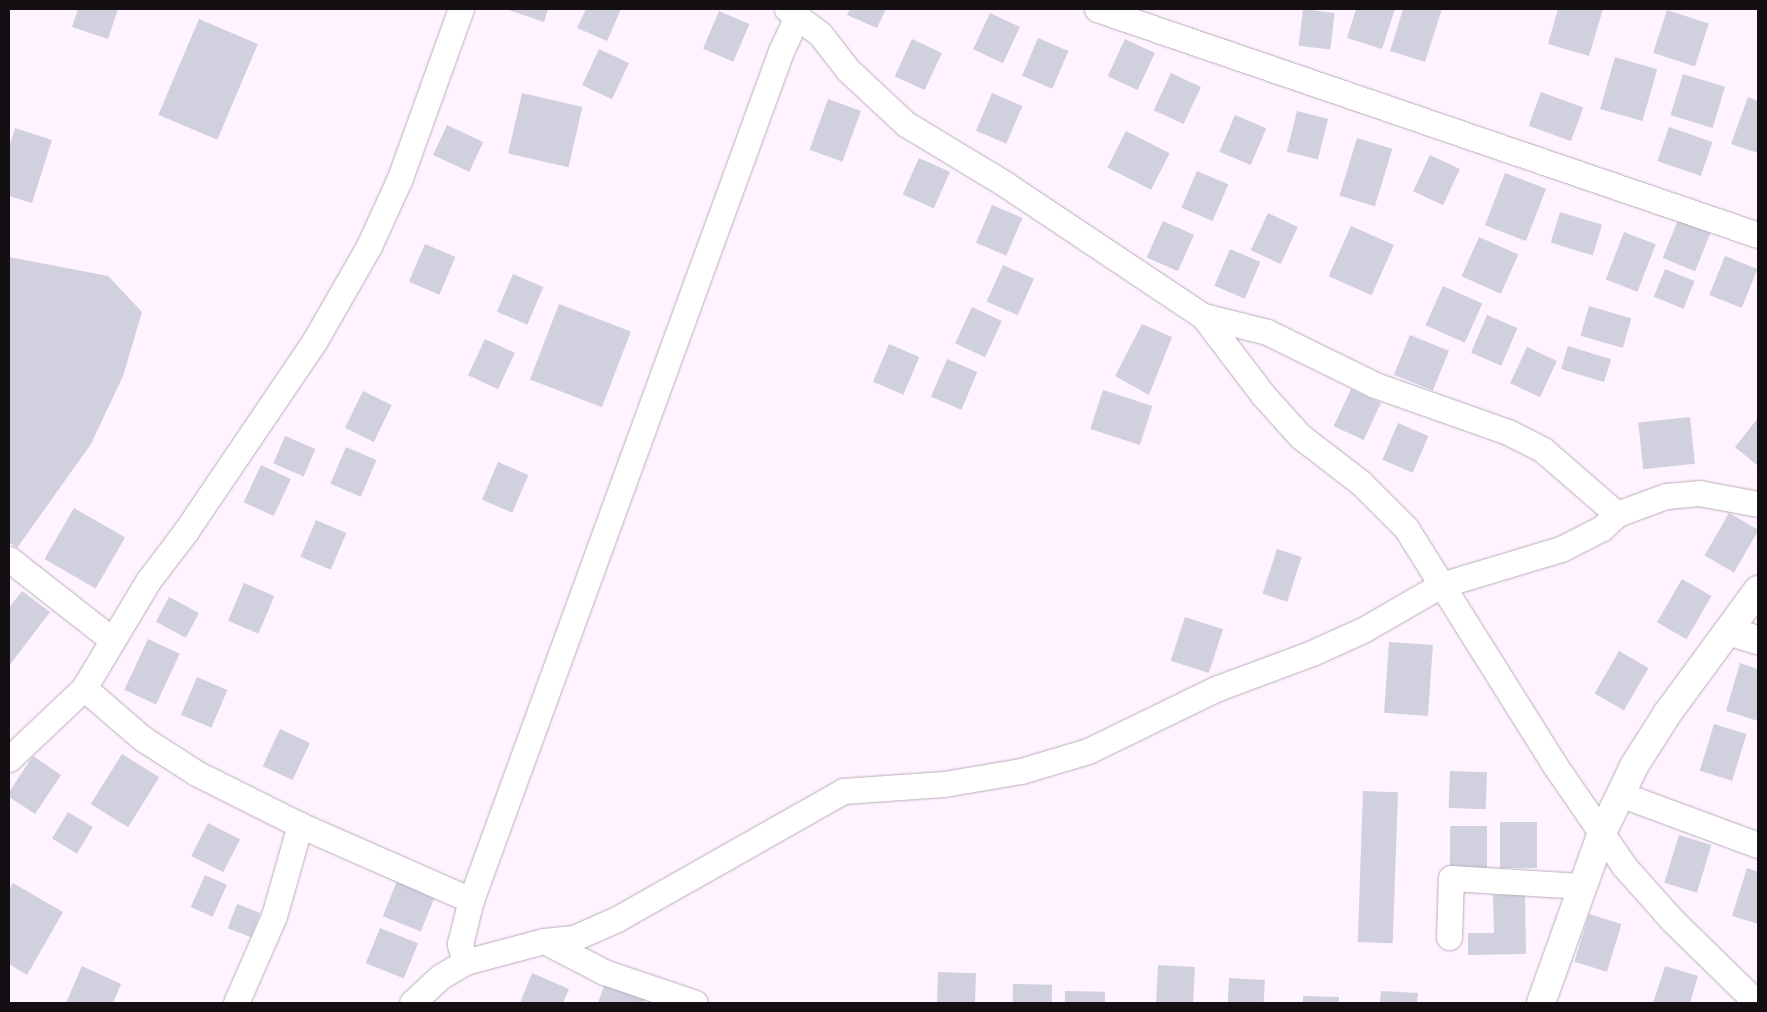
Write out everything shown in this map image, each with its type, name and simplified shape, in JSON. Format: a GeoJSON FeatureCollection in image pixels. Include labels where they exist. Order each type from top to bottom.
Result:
{"type":"FeatureCollection","features":[{"type":"Feature","properties":{"kind":"street"},"geometry":{"type":"LineString","coordinates":[[9,759],[84,688],[148,581],[186,531],[314,342],[364,254],[400,178],[461,9]]}},
{"type":"Feature","properties":{"kind":"street"},"geometry":{"type":"LineString","coordinates":[[1097,9],[1161,19],[1758,235]]}},
{"type":"Feature","properties":{"kind":"street"},"geometry":{"type":"LineString","coordinates":[[465,962],[460,944],[471,900],[778,60],[792,12],[820,34],[848,70],[906,124],[1005,184],[1203,316],[1264,396],[1300,436],[1361,483],[1406,528],[1601,835],[1673,922],[1757,1003]]}},
{"type":"Feature","properties":{"kind":"street"},"geometry":{"type":"LineString","coordinates":[[1203,316],[1267,332],[1375,385],[1508,432],[1543,450],[1617,514]]}},
{"type":"Feature","properties":{"kind":"street"},"geometry":{"type":"LineString","coordinates":[[412,1003],[440,976],[465,962],[544,941],[574,938],[618,919],[843,791],[944,784],[1021,770],[1088,751],[1218,688],[1355,634],[1441,585],[1561,550],[1602,528],[1617,514],[1666,496],[1699,493],[1758,504]]}},
{"type":"Feature","properties":{"kind":"street"},"geometry":{"type":"LineString","coordinates":[[9,559],[112,639]]}},
{"type":"Feature","properties":{"kind":"street"},"geometry":{"type":"LineString","coordinates":[[1541,1003],[1601,835],[1620,794],[1667,714],[1758,590]]}},
{"type":"Feature","properties":{"kind":"street"},"geometry":{"type":"LineString","coordinates":[[1728,631],[1758,640]]}},
{"type":"Feature","properties":{"kind":"street"},"geometry":{"type":"LineString","coordinates":[[84,688],[142,738],[196,773],[300,825],[471,900]]}},
{"type":"Feature","properties":{"kind":"street"},"geometry":{"type":"LineString","coordinates":[[1620,794],[1758,845]]}},
{"type":"Feature","properties":{"kind":"street"},"geometry":{"type":"LineString","coordinates":[[236,1003],[274,916],[300,825]]}},
{"type":"Feature","properties":{"kind":"street"},"geometry":{"type":"LineString","coordinates":[[1449,937],[1451,878],[1582,886]]}},
{"type":"Feature","properties":{"kind":"street"},"geometry":{"type":"LineString","coordinates":[[544,941],[604,972],[695,1003]]}},
{"type":"Feature","properties":{"kind":"building"},"geometry":{"type":"Polygon","coordinates":[[[78,9],[118,9],[108,39],[72,27],[78,9]]]}},
{"type":"Feature","properties":{"kind":"building"},"geometry":{"type":"Polygon","coordinates":[[[506,9],[548,9],[544,22],[506,9]]]}},
{"type":"Feature","properties":{"kind":"building"},"geometry":{"type":"Polygon","coordinates":[[[586,9],[621,9],[607,41],[577,28],[586,9]]]}},
{"type":"Feature","properties":{"kind":"building"},"geometry":{"type":"Polygon","coordinates":[[[850,9],[886,9],[877,28],[847,15],[850,9]]]}},
{"type":"Feature","properties":{"kind":"building"},"geometry":{"type":"Polygon","coordinates":[[[1303,9],[1335,13],[1330,50],[1298,46],[1303,9]]]}},
{"type":"Feature","properties":{"kind":"building"},"geometry":{"type":"Polygon","coordinates":[[[1356,9],[1395,9],[1382,49],[1347,38],[1356,9]]]}},
{"type":"Feature","properties":{"kind":"building"},"geometry":{"type":"Polygon","coordinates":[[[1403,9],[1442,9],[1425,62],[1390,51],[1403,9]]]}},
{"type":"Feature","properties":{"kind":"building"},"geometry":{"type":"Polygon","coordinates":[[[1558,9],[1603,9],[1589,56],[1548,44],[1558,9]]]}},
{"type":"Feature","properties":{"kind":"building"},"geometry":{"type":"Polygon","coordinates":[[[1667,10],[1709,24],[1695,66],[1653,53],[1667,10]]]}},
{"type":"Feature","properties":{"kind":"building"},"geometry":{"type":"Polygon","coordinates":[[[719,11],[749,24],[733,62],[703,49],[719,11]]]}},
{"type":"Feature","properties":{"kind":"building"},"geometry":{"type":"Polygon","coordinates":[[[990,13],[1020,27],[1003,63],[973,49],[990,13]]]}},
{"type":"Feature","properties":{"kind":"building"},"geometry":{"type":"Polygon","coordinates":[[[199,19],[258,44],[217,140],[158,115],[199,19]]]}},
{"type":"Feature","properties":{"kind":"building"},"geometry":{"type":"Polygon","coordinates":[[[1038,38],[1068,51],[1052,89],[1022,76],[1038,38]]]}},
{"type":"Feature","properties":{"kind":"building"},"geometry":{"type":"Polygon","coordinates":[[[912,39],[942,53],[925,90],[895,76],[912,39]]]}},
{"type":"Feature","properties":{"kind":"building"},"geometry":{"type":"Polygon","coordinates":[[[1125,39],[1155,53],[1138,90],[1108,76],[1125,39]]]}},
{"type":"Feature","properties":{"kind":"building"},"geometry":{"type":"Polygon","coordinates":[[[599,49],[629,63],[612,99],[582,85],[599,49]]]}},
{"type":"Feature","properties":{"kind":"building"},"geometry":{"type":"Polygon","coordinates":[[[1615,57],[1657,69],[1642,121],[1600,109],[1615,57]]]}},
{"type":"Feature","properties":{"kind":"building"},"geometry":{"type":"Polygon","coordinates":[[[1171,73],[1201,87],[1184,124],[1154,110],[1171,73]]]}},
{"type":"Feature","properties":{"kind":"building"},"geometry":{"type":"Polygon","coordinates":[[[1683,74],[1725,87],[1713,128],[1670,115],[1683,74]]]}},
{"type":"Feature","properties":{"kind":"building"},"geometry":{"type":"Polygon","coordinates":[[[1541,92],[1583,107],[1571,141],[1529,126],[1541,92]]]}},
{"type":"Feature","properties":{"kind":"building"},"geometry":{"type":"Polygon","coordinates":[[[522,93],[582,107],[568,167],[508,153],[522,93]]]}},
{"type":"Feature","properties":{"kind":"building"},"geometry":{"type":"Polygon","coordinates":[[[992,93],[1022,106],[1006,144],[976,131],[992,93]]]}},
{"type":"Feature","properties":{"kind":"building"},"geometry":{"type":"Polygon","coordinates":[[[1748,97],[1758,101],[1758,153],[1731,144],[1748,97]]]}},
{"type":"Feature","properties":{"kind":"building"},"geometry":{"type":"Polygon","coordinates":[[[828,99],[861,111],[842,162],[810,150],[828,99]]]}},
{"type":"Feature","properties":{"kind":"building"},"geometry":{"type":"Polygon","coordinates":[[[1297,111],[1328,119],[1318,159],[1287,152],[1297,111]]]}},
{"type":"Feature","properties":{"kind":"building"},"geometry":{"type":"Polygon","coordinates":[[[1235,115],[1266,128],[1251,165],[1219,152],[1235,115]]]}},
{"type":"Feature","properties":{"kind":"building"},"geometry":{"type":"Polygon","coordinates":[[[447,125],[483,142],[469,172],[433,155],[447,125]]]}},
{"type":"Feature","properties":{"kind":"building"},"geometry":{"type":"Polygon","coordinates":[[[1669,127],[1712,142],[1701,176],[1657,161],[1669,127]]]}},
{"type":"Feature","properties":{"kind":"building"},"geometry":{"type":"Polygon","coordinates":[[[15,128],[52,140],[32,203],[9,196],[9,148],[15,128]]]}},
{"type":"Feature","properties":{"kind":"building"},"geometry":{"type":"Polygon","coordinates":[[[1126,131],[1170,153],[1151,190],[1107,168],[1126,131]]]}},
{"type":"Feature","properties":{"kind":"building"},"geometry":{"type":"Polygon","coordinates":[[[1357,138],[1392,149],[1375,206],[1339,195],[1357,138]]]}},
{"type":"Feature","properties":{"kind":"building"},"geometry":{"type":"Polygon","coordinates":[[[1430,155],[1460,169],[1443,205],[1413,191],[1430,155]]]}},
{"type":"Feature","properties":{"kind":"building"},"geometry":{"type":"Polygon","coordinates":[[[919,158],[950,172],[934,208],[903,195],[919,158]]]}},
{"type":"Feature","properties":{"kind":"building"},"geometry":{"type":"Polygon","coordinates":[[[1197,171],[1228,184],[1213,221],[1181,208],[1197,171]]]}},
{"type":"Feature","properties":{"kind":"building"},"geometry":{"type":"Polygon","coordinates":[[[1505,173],[1546,189],[1526,241],[1485,225],[1505,173]]]}},
{"type":"Feature","properties":{"kind":"building"},"geometry":{"type":"Polygon","coordinates":[[[992,205],[1022,218],[1006,256],[976,243],[992,205]]]}},
{"type":"Feature","properties":{"kind":"building"},"geometry":{"type":"Polygon","coordinates":[[[1560,212],[1602,225],[1593,255],[1551,243],[1560,212]]]}},
{"type":"Feature","properties":{"kind":"building"},"geometry":{"type":"Polygon","coordinates":[[[1268,213],[1298,227],[1281,264],[1251,250],[1268,213]]]}},
{"type":"Feature","properties":{"kind":"building"},"geometry":{"type":"Polygon","coordinates":[[[1678,220],[1710,233],[1695,271],[1663,258],[1678,220]]]}},
{"type":"Feature","properties":{"kind":"building"},"geometry":{"type":"Polygon","coordinates":[[[1163,221],[1194,235],[1178,271],[1147,258],[1163,221]]]}},
{"type":"Feature","properties":{"kind":"building"},"geometry":{"type":"Polygon","coordinates":[[[1351,226],[1394,245],[1372,295],[1329,276],[1351,226]]]}},
{"type":"Feature","properties":{"kind":"building"},"geometry":{"type":"Polygon","coordinates":[[[1624,232],[1656,244],[1637,292],[1606,280],[1624,232]]]}},
{"type":"Feature","properties":{"kind":"building"},"geometry":{"type":"Polygon","coordinates":[[[1479,237],[1518,254],[1501,294],[1462,276],[1479,237]]]}},
{"type":"Feature","properties":{"kind":"building"},"geometry":{"type":"Polygon","coordinates":[[[425,244],[455,257],[439,295],[409,282],[425,244]]]}},
{"type":"Feature","properties":{"kind":"building"},"geometry":{"type":"Polygon","coordinates":[[[1230,249],[1260,262],[1245,299],[1214,286],[1230,249]]]}},
{"type":"Feature","properties":{"kind":"building"},"geometry":{"type":"Polygon","coordinates":[[[1725,256],[1757,269],[1742,308],[1709,295],[1725,256]]]}},
{"type":"Feature","properties":{"kind":"building"},"geometry":{"type":"Polygon","coordinates":[[[9,257],[108,276],[142,312],[123,376],[91,444],[17,548],[9,542],[9,257]]]}},
{"type":"Feature","properties":{"kind":"building"},"geometry":{"type":"Polygon","coordinates":[[[1003,265],[1034,279],[1018,315],[987,302],[1003,265]]]}},
{"type":"Feature","properties":{"kind":"building"},"geometry":{"type":"Polygon","coordinates":[[[1665,269],[1695,281],[1683,309],[1654,297],[1665,269]]]}},
{"type":"Feature","properties":{"kind":"building"},"geometry":{"type":"Polygon","coordinates":[[[513,274],[543,287],[527,325],[497,312],[513,274]]]}},
{"type":"Feature","properties":{"kind":"building"},"geometry":{"type":"Polygon","coordinates":[[[1443,286],[1482,303],[1465,343],[1426,325],[1443,286]]]}},
{"type":"Feature","properties":{"kind":"building"},"geometry":{"type":"Polygon","coordinates":[[[559,304],[631,332],[602,407],[530,380],[559,304]]]}},
{"type":"Feature","properties":{"kind":"building"},"geometry":{"type":"Polygon","coordinates":[[[1589,306],[1631,318],[1623,348],[1580,336],[1589,306]]]}},
{"type":"Feature","properties":{"kind":"building"},"geometry":{"type":"Polygon","coordinates":[[[972,307],[1002,321],[985,357],[955,343],[972,307]]]}},
{"type":"Feature","properties":{"kind":"building"},"geometry":{"type":"Polygon","coordinates":[[[1487,315],[1517,328],[1501,366],[1471,353],[1487,315]]]}},
{"type":"Feature","properties":{"kind":"building"},"geometry":{"type":"Polygon","coordinates":[[[1142,324],[1172,337],[1149,395],[1115,376],[1142,324]]]}},
{"type":"Feature","properties":{"kind":"building"},"geometry":{"type":"Polygon","coordinates":[[[1410,335],[1449,351],[1433,391],[1394,375],[1410,335]]]}},
{"type":"Feature","properties":{"kind":"building"},"geometry":{"type":"Polygon","coordinates":[[[485,339],[515,353],[498,389],[468,375],[485,339]]]}},
{"type":"Feature","properties":{"kind":"building"},"geometry":{"type":"Polygon","coordinates":[[[889,344],[919,357],[903,395],[873,382],[889,344]]]}},
{"type":"Feature","properties":{"kind":"building"},"geometry":{"type":"Polygon","coordinates":[[[1568,346],[1611,359],[1604,382],[1561,369],[1568,346]]]}},
{"type":"Feature","properties":{"kind":"building"},"geometry":{"type":"Polygon","coordinates":[[[1527,347],[1557,361],[1540,397],[1510,383],[1527,347]]]}},
{"type":"Feature","properties":{"kind":"building"},"geometry":{"type":"Polygon","coordinates":[[[947,359],[977,372],[961,410],[931,397],[947,359]]]}},
{"type":"Feature","properties":{"kind":"building"},"geometry":{"type":"Polygon","coordinates":[[[1351,389],[1381,403],[1364,440],[1334,426],[1351,389]]]}},
{"type":"Feature","properties":{"kind":"building"},"geometry":{"type":"Polygon","coordinates":[[[1103,390],[1152,406],[1140,445],[1090,429],[1103,390]]]}},
{"type":"Feature","properties":{"kind":"building"},"geometry":{"type":"Polygon","coordinates":[[[363,391],[392,405],[374,442],[345,428],[363,391]]]}},
{"type":"Feature","properties":{"kind":"building"},"geometry":{"type":"Polygon","coordinates":[[[1690,417],[1695,464],[1643,469],[1638,422],[1690,417]]]}},
{"type":"Feature","properties":{"kind":"building"},"geometry":{"type":"Polygon","coordinates":[[[1758,418],[1758,466],[1735,447],[1758,418]]]}},
{"type":"Feature","properties":{"kind":"building"},"geometry":{"type":"Polygon","coordinates":[[[1398,423],[1428,436],[1413,473],[1382,460],[1398,423]]]}},
{"type":"Feature","properties":{"kind":"building"},"geometry":{"type":"Polygon","coordinates":[[[285,436],[315,449],[304,477],[273,464],[285,436]]]}},
{"type":"Feature","properties":{"kind":"building"},"geometry":{"type":"Polygon","coordinates":[[[346,447],[376,460],[361,497],[330,484],[346,447]]]}},
{"type":"Feature","properties":{"kind":"building"},"geometry":{"type":"Polygon","coordinates":[[[498,462],[528,475],[512,513],[482,500],[498,462]]]}},
{"type":"Feature","properties":{"kind":"building"},"geometry":{"type":"Polygon","coordinates":[[[261,465],[291,479],[274,516],[244,502],[261,465]]]}},
{"type":"Feature","properties":{"kind":"building"},"geometry":{"type":"Polygon","coordinates":[[[74,508],[125,538],[96,589],[45,559],[74,508]]]}},
{"type":"Feature","properties":{"kind":"building"},"geometry":{"type":"Polygon","coordinates":[[[1729,513],[1758,530],[1734,572],[1704,555],[1729,513]]]}},
{"type":"Feature","properties":{"kind":"building"},"geometry":{"type":"Polygon","coordinates":[[[316,520],[346,533],[331,570],[300,557],[316,520]]]}},
{"type":"Feature","properties":{"kind":"building"},"geometry":{"type":"Polygon","coordinates":[[[1277,549],[1302,557],[1287,602],[1262,594],[1277,549]]]}},
{"type":"Feature","properties":{"kind":"building"},"geometry":{"type":"Polygon","coordinates":[[[1682,579],[1711,596],[1686,639],[1657,622],[1682,579]]]}},
{"type":"Feature","properties":{"kind":"building"},"geometry":{"type":"Polygon","coordinates":[[[244,583],[274,596],[258,634],[228,621],[244,583]]]}},
{"type":"Feature","properties":{"kind":"building"},"geometry":{"type":"Polygon","coordinates":[[[22,591],[50,612],[9,666],[9,608],[22,591]]]}},
{"type":"Feature","properties":{"kind":"building"},"geometry":{"type":"Polygon","coordinates":[[[169,597],[199,613],[186,638],[156,622],[169,597]]]}},
{"type":"Feature","properties":{"kind":"building"},"geometry":{"type":"Polygon","coordinates":[[[1185,617],[1223,629],[1209,673],[1171,661],[1185,617]]]}},
{"type":"Feature","properties":{"kind":"building"},"geometry":{"type":"Polygon","coordinates":[[[148,639],[180,654],[156,705],[124,690],[148,639]]]}},
{"type":"Feature","properties":{"kind":"building"},"geometry":{"type":"Polygon","coordinates":[[[1389,642],[1433,645],[1428,716],[1384,713],[1389,642]]]}},
{"type":"Feature","properties":{"kind":"building"},"geometry":{"type":"Polygon","coordinates":[[[1619,651],[1648,668],[1624,710],[1594,693],[1619,651]]]}},
{"type":"Feature","properties":{"kind":"building"},"geometry":{"type":"Polygon","coordinates":[[[1740,663],[1758,669],[1758,721],[1726,711],[1740,663]]]}},
{"type":"Feature","properties":{"kind":"building"},"geometry":{"type":"Polygon","coordinates":[[[197,677],[227,690],[211,728],[181,715],[197,677]]]}},
{"type":"Feature","properties":{"kind":"building"},"geometry":{"type":"Polygon","coordinates":[[[1714,724],[1747,734],[1732,781],[1700,771],[1714,724]]]}},
{"type":"Feature","properties":{"kind":"building"},"geometry":{"type":"Polygon","coordinates":[[[280,729],[310,743],[293,780],[263,766],[280,729]]]}},
{"type":"Feature","properties":{"kind":"building"},"geometry":{"type":"Polygon","coordinates":[[[122,754],[159,777],[128,827],[91,804],[122,754]]]}},
{"type":"Feature","properties":{"kind":"building"},"geometry":{"type":"Polygon","coordinates":[[[33,756],[61,775],[35,814],[9,797],[9,792],[33,756]]]}},
{"type":"Feature","properties":{"kind":"building"},"geometry":{"type":"Polygon","coordinates":[[[1450,771],[1487,772],[1486,809],[1449,808],[1450,771]]]}},
{"type":"Feature","properties":{"kind":"building"},"geometry":{"type":"Polygon","coordinates":[[[1363,791],[1398,792],[1393,943],[1358,942],[1363,791]]]}},
{"type":"Feature","properties":{"kind":"building"},"geometry":{"type":"Polygon","coordinates":[[[68,812],[93,827],[77,854],[52,839],[68,812]]]}},
{"type":"Feature","properties":{"kind":"building"},"geometry":{"type":"Polygon","coordinates":[[[1500,822],[1537,822],[1537,868],[1500,868],[1500,822]]]}},
{"type":"Feature","properties":{"kind":"building"},"geometry":{"type":"Polygon","coordinates":[[[208,823],[240,839],[223,872],[191,856],[208,823]]]}},
{"type":"Feature","properties":{"kind":"building"},"geometry":{"type":"Polygon","coordinates":[[[1450,826],[1487,826],[1487,871],[1450,871],[1450,826]]]}},
{"type":"Feature","properties":{"kind":"building"},"geometry":{"type":"Polygon","coordinates":[[[1679,835],[1712,845],[1697,893],[1664,883],[1679,835]]]}},
{"type":"Feature","properties":{"kind":"building"},"geometry":{"type":"Polygon","coordinates":[[[1747,868],[1758,872],[1758,924],[1732,916],[1747,868]]]}},
{"type":"Feature","properties":{"kind":"building"},"geometry":{"type":"Polygon","coordinates":[[[205,875],[227,885],[213,917],[191,907],[205,875]]]}},
{"type":"Feature","properties":{"kind":"building"},"geometry":{"type":"Polygon","coordinates":[[[397,881],[435,896],[421,932],[383,916],[397,881]]]}},
{"type":"Feature","properties":{"kind":"building"},"geometry":{"type":"Polygon","coordinates":[[[13,883],[63,912],[27,975],[9,964],[9,890],[13,883]]]}},
{"type":"Feature","properties":{"kind":"building"},"geometry":{"type":"Polygon","coordinates":[[[1525,894],[1526,954],[1468,955],[1468,933],[1494,933],[1493,895],[1525,894]]]}},
{"type":"Feature","properties":{"kind":"building"},"geometry":{"type":"Polygon","coordinates":[[[237,904],[260,913],[251,937],[228,928],[237,904]]]}},
{"type":"Feature","properties":{"kind":"building"},"geometry":{"type":"Polygon","coordinates":[[[1589,914],[1622,924],[1607,972],[1574,962],[1589,914]]]}},
{"type":"Feature","properties":{"kind":"building"},"geometry":{"type":"Polygon","coordinates":[[[380,928],[418,943],[404,979],[366,963],[380,928]]]}},
{"type":"Feature","properties":{"kind":"building"},"geometry":{"type":"Polygon","coordinates":[[[1158,965],[1195,967],[1193,1003],[1156,1002],[1158,965]]]}},
{"type":"Feature","properties":{"kind":"building"},"geometry":{"type":"Polygon","coordinates":[[[82,966],[121,984],[113,1003],[66,1003],[82,966]]]}},
{"type":"Feature","properties":{"kind":"building"},"geometry":{"type":"Polygon","coordinates":[[[1665,966],[1698,976],[1690,1003],[1653,1003],[1665,966]]]}},
{"type":"Feature","properties":{"kind":"building"},"geometry":{"type":"Polygon","coordinates":[[[938,972],[976,973],[975,1003],[937,1003],[938,972]]]}},
{"type":"Feature","properties":{"kind":"building"},"geometry":{"type":"Polygon","coordinates":[[[532,973],[569,989],[563,1003],[520,1003],[532,973]]]}},
{"type":"Feature","properties":{"kind":"building"},"geometry":{"type":"Polygon","coordinates":[[[1229,978],[1265,980],[1264,1003],[1228,1003],[1229,978]]]}},
{"type":"Feature","properties":{"kind":"building"},"geometry":{"type":"Polygon","coordinates":[[[605,983],[645,999],[643,1003],[598,1003],[605,983]]]}},
{"type":"Feature","properties":{"kind":"building"},"geometry":{"type":"Polygon","coordinates":[[[1013,984],[1052,985],[1052,1003],[1013,1003],[1013,984]]]}},
{"type":"Feature","properties":{"kind":"building"},"geometry":{"type":"Polygon","coordinates":[[[1065,991],[1105,992],[1105,1003],[1065,1003],[1065,991]]]}},
{"type":"Feature","properties":{"kind":"building"},"geometry":{"type":"Polygon","coordinates":[[[1381,991],[1418,993],[1417,1003],[1380,1003],[1381,991]]]}},
{"type":"Feature","properties":{"kind":"building"},"geometry":{"type":"Polygon","coordinates":[[[1303,996],[1339,997],[1339,1003],[1303,1003],[1303,996]]]}}]}
